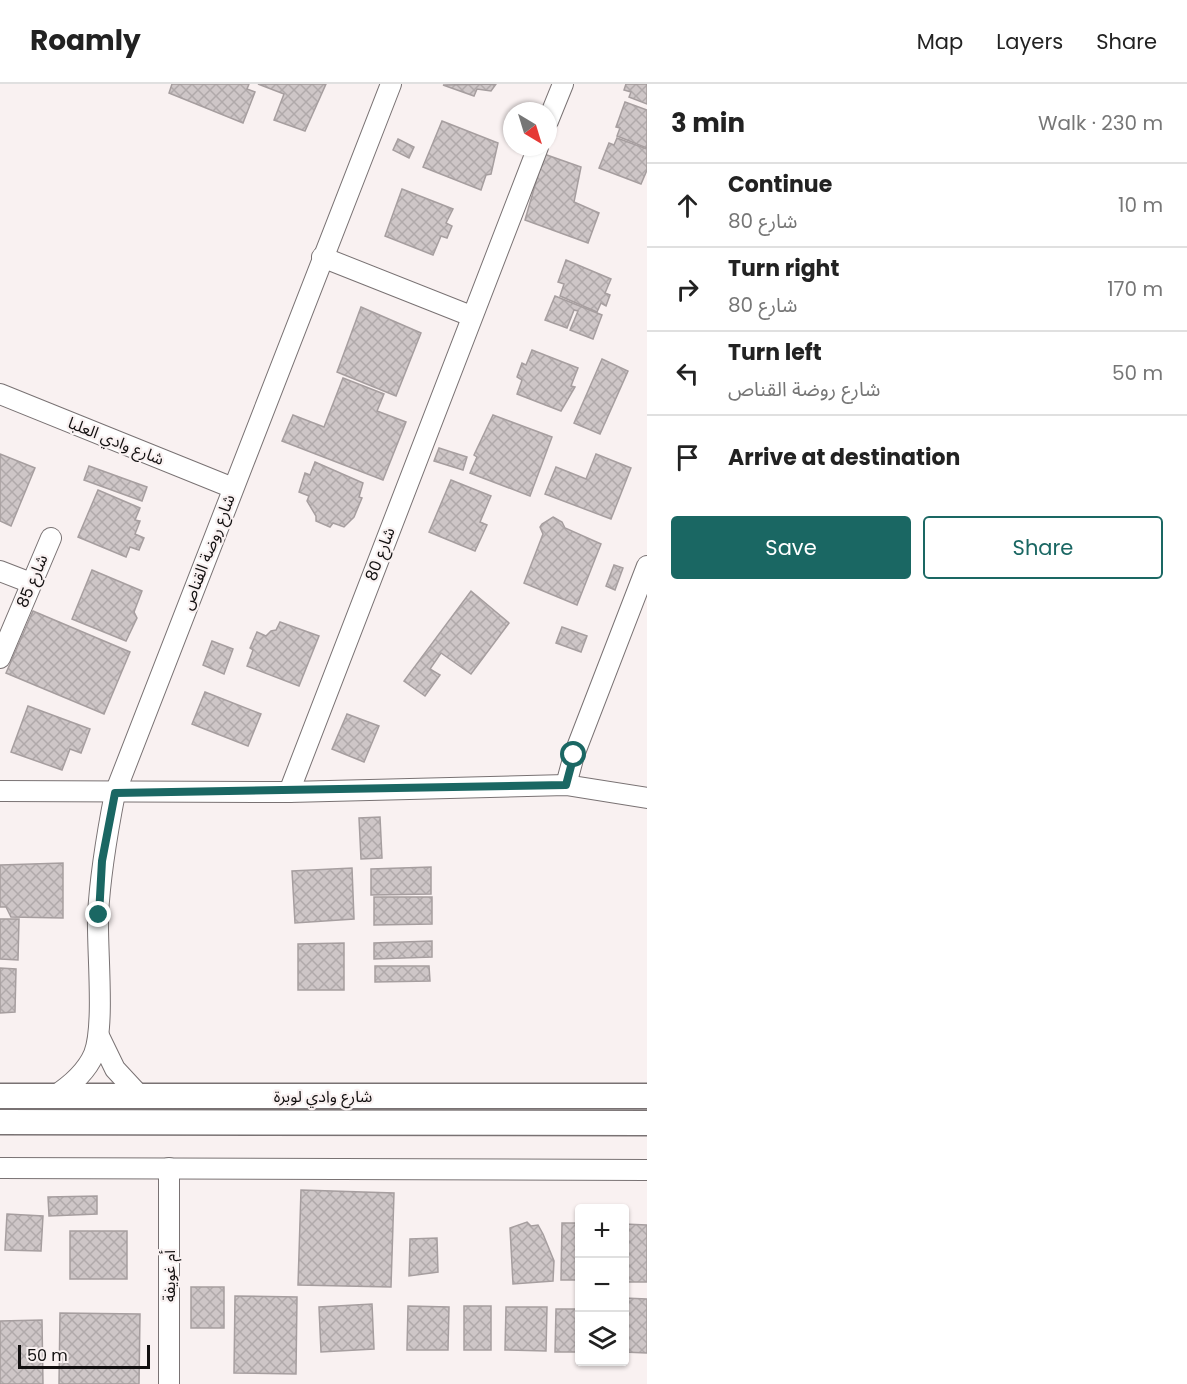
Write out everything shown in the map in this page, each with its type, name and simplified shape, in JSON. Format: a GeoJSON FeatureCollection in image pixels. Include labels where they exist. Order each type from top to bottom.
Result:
{"type":"FeatureCollection","features":[{"type":"Feature","properties":{"kind":"street","name":"شارع روضة القناص"},"geometry":{"type":"LineString","coordinates":[[53,1097],[70,1086],[84,1072],[99,1036],[98,964],[102,861],[115,793],[322,256],[391,84]]}},
{"type":"Feature","properties":{"kind":"street"},"geometry":{"type":"LineString","coordinates":[[556,102],[563,84]]}},
{"type":"Feature","properties":{"kind":"street","name":"شارع 80"},"geometry":{"type":"LineString","coordinates":[[289,792],[534,156]]}},
{"type":"Feature","properties":{"kind":"street"},"geometry":{"type":"LineString","coordinates":[[322,256],[471,316]]}},
{"type":"Feature","properties":{"kind":"street","name":"شارع وادي العلبا"},"geometry":{"type":"LineString","coordinates":[[0,394],[233,488]]}},
{"type":"Feature","properties":{"kind":"street","name":"شارع 85"},"geometry":{"type":"LineString","coordinates":[[0,658],[51,538]]}},
{"type":"Feature","properties":{"kind":"street"},"geometry":{"type":"LineString","coordinates":[[566,785],[574,755],[647,566]]}},
{"type":"Feature","properties":{"kind":"street"},"geometry":{"type":"LineString","coordinates":[[0,571],[31,583]]}},
{"type":"Feature","properties":{"kind":"street"},"geometry":{"type":"LineString","coordinates":[[0,791],[289,792],[566,785],[647,798]]}},
{"type":"Feature","properties":{"kind":"street","name":"شارع روضة القناص"},"geometry":{"type":"LineString","coordinates":[[99,1036],[115,1069],[140,1096]]}},
{"type":"Feature","properties":{"kind":"street","name":"شارع وادي لوبرة"},"geometry":{"type":"LineString","coordinates":[[0,1096],[647,1096]]}},
{"type":"Feature","properties":{"kind":"street","name":"شارع وادي لوبرة"},"geometry":{"type":"LineString","coordinates":[[0,1122],[647,1123]]}},
{"type":"Feature","properties":{"kind":"street"},"geometry":{"type":"LineString","coordinates":[[0,1168],[647,1170]]}},
{"type":"Feature","properties":{"kind":"street","name":"أم غويفة"},"geometry":{"type":"LineString","coordinates":[[169,1168],[169,1384]]}},
{"type":"Feature","properties":{"kind":"building"},"geometry":{"type":"Polygon","coordinates":[[[172,84],[249,84],[247,89],[255,92],[243,123],[169,93],[172,84]]]}},
{"type":"Feature","properties":{"kind":"building"},"geometry":{"type":"Polygon","coordinates":[[[258,84],[326,84],[305,131],[274,120],[284,94],[258,84]]]}},
{"type":"Feature","properties":{"kind":"building"},"geometry":{"type":"Polygon","coordinates":[[[496,84],[491,91],[477,89],[474,96],[443,85],[496,84]]]}},
{"type":"Feature","properties":{"kind":"building"},"geometry":{"type":"Polygon","coordinates":[[[626,84],[647,84],[647,104],[629,97],[631,92],[624,90],[626,84]]]}},
{"type":"Feature","properties":{"kind":"building"},"geometry":{"type":"Polygon","coordinates":[[[625,102],[647,110],[647,148],[617,136],[620,128],[616,127],[625,102]]]}},
{"type":"Feature","properties":{"kind":"building"},"geometry":{"type":"Polygon","coordinates":[[[442,121],[498,143],[491,174],[486,175],[481,190],[423,167],[442,121]]]}},
{"type":"Feature","properties":{"kind":"building"},"geometry":{"type":"Polygon","coordinates":[[[617,138],[647,149],[647,170],[641,184],[599,168],[609,143],[614,145],[617,138]]]}},
{"type":"Feature","properties":{"kind":"building"},"geometry":{"type":"Polygon","coordinates":[[[398,139],[414,147],[409,158],[393,150],[398,139]]]}},
{"type":"Feature","properties":{"kind":"building"},"geometry":{"type":"Polygon","coordinates":[[[543,156],[581,167],[574,202],[599,213],[588,243],[525,220],[543,156]]]}},
{"type":"Feature","properties":{"kind":"building"},"geometry":{"type":"Polygon","coordinates":[[[402,189],[453,209],[446,223],[452,226],[447,238],[441,236],[433,255],[385,236],[402,189]]]}},
{"type":"Feature","properties":{"kind":"building"},"geometry":{"type":"Polygon","coordinates":[[[566,260],[611,279],[605,293],[610,295],[606,306],[601,303],[597,312],[560,296],[564,284],[558,282],[566,260]]]}},
{"type":"Feature","properties":{"kind":"building"},"geometry":{"type":"Polygon","coordinates":[[[555,296],[602,315],[593,339],[570,330],[578,311],[574,310],[567,328],[545,320],[555,296]]]}},
{"type":"Feature","properties":{"kind":"building"},"geometry":{"type":"Polygon","coordinates":[[[361,307],[421,333],[396,396],[337,372],[361,307]]]}},
{"type":"Feature","properties":{"kind":"building"},"geometry":{"type":"Polygon","coordinates":[[[532,350],[578,368],[571,386],[575,387],[561,411],[517,394],[522,380],[517,377],[522,363],[526,365],[532,350]]]}},
{"type":"Feature","properties":{"kind":"building"},"geometry":{"type":"Polygon","coordinates":[[[602,359],[628,371],[600,434],[574,423],[602,359]]]}},
{"type":"Feature","properties":{"kind":"building"},"geometry":{"type":"Polygon","coordinates":[[[343,378],[384,394],[377,411],[406,422],[383,480],[282,441],[293,415],[324,427],[343,378]]]}},
{"type":"Feature","properties":{"kind":"building"},"geometry":{"type":"Polygon","coordinates":[[[493,415],[552,437],[530,496],[470,473],[477,457],[474,455],[493,415]]]}},
{"type":"Feature","properties":{"kind":"building"},"geometry":{"type":"Polygon","coordinates":[[[439,448],[467,457],[463,470],[434,461],[439,448]]]}},
{"type":"Feature","properties":{"kind":"building"},"geometry":{"type":"Polygon","coordinates":[[[0,454],[35,468],[11,526],[0,521],[0,454]]]}},
{"type":"Feature","properties":{"kind":"building"},"geometry":{"type":"Polygon","coordinates":[[[596,454],[631,468],[611,519],[545,494],[556,467],[586,479],[596,454]]]}},
{"type":"Feature","properties":{"kind":"building"},"geometry":{"type":"Polygon","coordinates":[[[315,462],[363,483],[359,497],[362,498],[354,517],[344,527],[333,523],[330,527],[316,521],[316,516],[307,501],[309,496],[299,492],[305,473],[310,475],[315,462]]]}},
{"type":"Feature","properties":{"kind":"building"},"geometry":{"type":"Polygon","coordinates":[[[89,466],[147,487],[142,501],[84,480],[89,466]]]}},
{"type":"Feature","properties":{"kind":"building"},"geometry":{"type":"Polygon","coordinates":[[[451,480],[491,496],[480,522],[487,525],[475,551],[429,532],[451,480]]]}},
{"type":"Feature","properties":{"kind":"building"},"geometry":{"type":"Polygon","coordinates":[[[98,490],[140,508],[135,520],[140,521],[135,534],[144,538],[139,550],[130,547],[126,557],[78,537],[98,490]]]}},
{"type":"Feature","properties":{"kind":"building"},"geometry":{"type":"Polygon","coordinates":[[[553,517],[562,522],[565,528],[601,544],[577,605],[524,583],[543,534],[540,527],[553,517]]]}},
{"type":"Feature","properties":{"kind":"building"},"geometry":{"type":"Polygon","coordinates":[[[614,565],[623,568],[615,590],[606,586],[614,565]]]}},
{"type":"Feature","properties":{"kind":"building"},"geometry":{"type":"Polygon","coordinates":[[[92,570],[142,591],[134,612],[137,618],[126,641],[72,619],[92,570]]]}},
{"type":"Feature","properties":{"kind":"building"},"geometry":{"type":"Polygon","coordinates":[[[471,591],[509,623],[471,674],[441,653],[430,669],[440,675],[425,696],[404,681],[471,591]]]}},
{"type":"Feature","properties":{"kind":"building"},"geometry":{"type":"Polygon","coordinates":[[[33,611],[130,652],[104,714],[6,673],[33,611]]]}},
{"type":"Feature","properties":{"kind":"building"},"geometry":{"type":"Polygon","coordinates":[[[280,622],[319,636],[299,686],[247,666],[253,650],[250,648],[257,632],[266,636],[276,630],[280,622]]]}},
{"type":"Feature","properties":{"kind":"building"},"geometry":{"type":"Polygon","coordinates":[[[562,627],[587,636],[581,652],[556,643],[562,627]]]}},
{"type":"Feature","properties":{"kind":"building"},"geometry":{"type":"Polygon","coordinates":[[[212,641],[233,649],[224,674],[203,665],[212,641]]]}},
{"type":"Feature","properties":{"kind":"building"},"geometry":{"type":"Polygon","coordinates":[[[205,692],[261,714],[248,746],[192,724],[205,692]]]}},
{"type":"Feature","properties":{"kind":"building"},"geometry":{"type":"Polygon","coordinates":[[[28,706],[90,729],[81,753],[70,749],[62,770],[11,752],[28,706]]]}},
{"type":"Feature","properties":{"kind":"building"},"geometry":{"type":"Polygon","coordinates":[[[347,714],[379,726],[364,762],[332,749],[347,714]]]}},
{"type":"Feature","properties":{"kind":"building"},"geometry":{"type":"Polygon","coordinates":[[[380,817],[382,858],[361,859],[359,818],[380,817]]]}},
{"type":"Feature","properties":{"kind":"building"},"geometry":{"type":"Polygon","coordinates":[[[63,863],[63,918],[11,917],[6,907],[0,907],[0,865],[63,863]]]}},
{"type":"Feature","properties":{"kind":"building"},"geometry":{"type":"Polygon","coordinates":[[[431,867],[431,894],[371,895],[371,869],[431,867]]]}},
{"type":"Feature","properties":{"kind":"building"},"geometry":{"type":"Polygon","coordinates":[[[352,868],[354,919],[295,923],[292,871],[352,868]]]}},
{"type":"Feature","properties":{"kind":"building"},"geometry":{"type":"Polygon","coordinates":[[[374,897],[432,897],[432,924],[374,925],[374,897]]]}},
{"type":"Feature","properties":{"kind":"building"},"geometry":{"type":"Polygon","coordinates":[[[0,919],[19,919],[18,960],[0,959],[0,919]]]}},
{"type":"Feature","properties":{"kind":"building"},"geometry":{"type":"Polygon","coordinates":[[[432,941],[432,957],[374,959],[374,943],[432,941]]]}},
{"type":"Feature","properties":{"kind":"building"},"geometry":{"type":"Polygon","coordinates":[[[344,943],[344,990],[298,990],[298,944],[344,943]]]}},
{"type":"Feature","properties":{"kind":"building"},"geometry":{"type":"Polygon","coordinates":[[[375,966],[429,966],[430,981],[375,982],[375,966]]]}},
{"type":"Feature","properties":{"kind":"building"},"geometry":{"type":"Polygon","coordinates":[[[0,968],[16,969],[15,1012],[0,1013],[0,968]]]}},
{"type":"Feature","properties":{"kind":"building"},"geometry":{"type":"Polygon","coordinates":[[[301,1190],[394,1193],[391,1287],[298,1285],[301,1190]]]}},
{"type":"Feature","properties":{"kind":"building"},"geometry":{"type":"Polygon","coordinates":[[[97,1196],[97,1214],[49,1216],[48,1197],[97,1196]]]}},
{"type":"Feature","properties":{"kind":"building"},"geometry":{"type":"Polygon","coordinates":[[[7,1214],[43,1216],[41,1251],[5,1250],[7,1214]]]}},
{"type":"Feature","properties":{"kind":"building"},"geometry":{"type":"Polygon","coordinates":[[[527,1222],[531,1226],[538,1225],[543,1234],[554,1261],[553,1281],[513,1284],[510,1228],[527,1222]]]}},
{"type":"Feature","properties":{"kind":"building"},"geometry":{"type":"Polygon","coordinates":[[[562,1223],[575,1223],[575,1280],[561,1280],[562,1223]]]}},
{"type":"Feature","properties":{"kind":"building"},"geometry":{"type":"Polygon","coordinates":[[[629,1224],[647,1225],[647,1282],[629,1282],[629,1224]]]}},
{"type":"Feature","properties":{"kind":"building"},"geometry":{"type":"Polygon","coordinates":[[[70,1231],[127,1231],[127,1279],[70,1279],[70,1231]]]}},
{"type":"Feature","properties":{"kind":"building"},"geometry":{"type":"Polygon","coordinates":[[[437,1238],[438,1272],[409,1276],[410,1239],[437,1238]]]}},
{"type":"Feature","properties":{"kind":"building"},"geometry":{"type":"Polygon","coordinates":[[[191,1287],[224,1287],[224,1328],[191,1328],[191,1287]]]}},
{"type":"Feature","properties":{"kind":"building"},"geometry":{"type":"Polygon","coordinates":[[[235,1296],[297,1297],[296,1374],[234,1373],[235,1296]]]}},
{"type":"Feature","properties":{"kind":"building"},"geometry":{"type":"Polygon","coordinates":[[[629,1298],[647,1299],[647,1353],[629,1352],[629,1298]]]}},
{"type":"Feature","properties":{"kind":"building"},"geometry":{"type":"Polygon","coordinates":[[[372,1304],[374,1349],[321,1352],[319,1307],[372,1304]]]}},
{"type":"Feature","properties":{"kind":"building"},"geometry":{"type":"Polygon","coordinates":[[[408,1306],[449,1307],[448,1350],[407,1350],[408,1306]]]}},
{"type":"Feature","properties":{"kind":"building"},"geometry":{"type":"Polygon","coordinates":[[[464,1306],[491,1306],[491,1350],[464,1350],[464,1306]]]}},
{"type":"Feature","properties":{"kind":"building"},"geometry":{"type":"Polygon","coordinates":[[[506,1307],[547,1307],[546,1351],[505,1350],[506,1307]]]}},
{"type":"Feature","properties":{"kind":"building"},"geometry":{"type":"Polygon","coordinates":[[[556,1309],[575,1309],[575,1352],[555,1352],[556,1309]]]}},
{"type":"Feature","properties":{"kind":"building"},"geometry":{"type":"Polygon","coordinates":[[[60,1313],[140,1314],[139,1384],[59,1384],[60,1313]]]}},
{"type":"Feature","properties":{"kind":"building"},"geometry":{"type":"Polygon","coordinates":[[[42,1320],[43,1384],[0,1384],[0,1321],[42,1320]]]}},
{"type":"Feature","properties":{"kind":"route"},"geometry":{"type":"LineString","coordinates":[[99,915],[102,861],[115,793],[289,792],[566,785],[574,755]]}}]}
